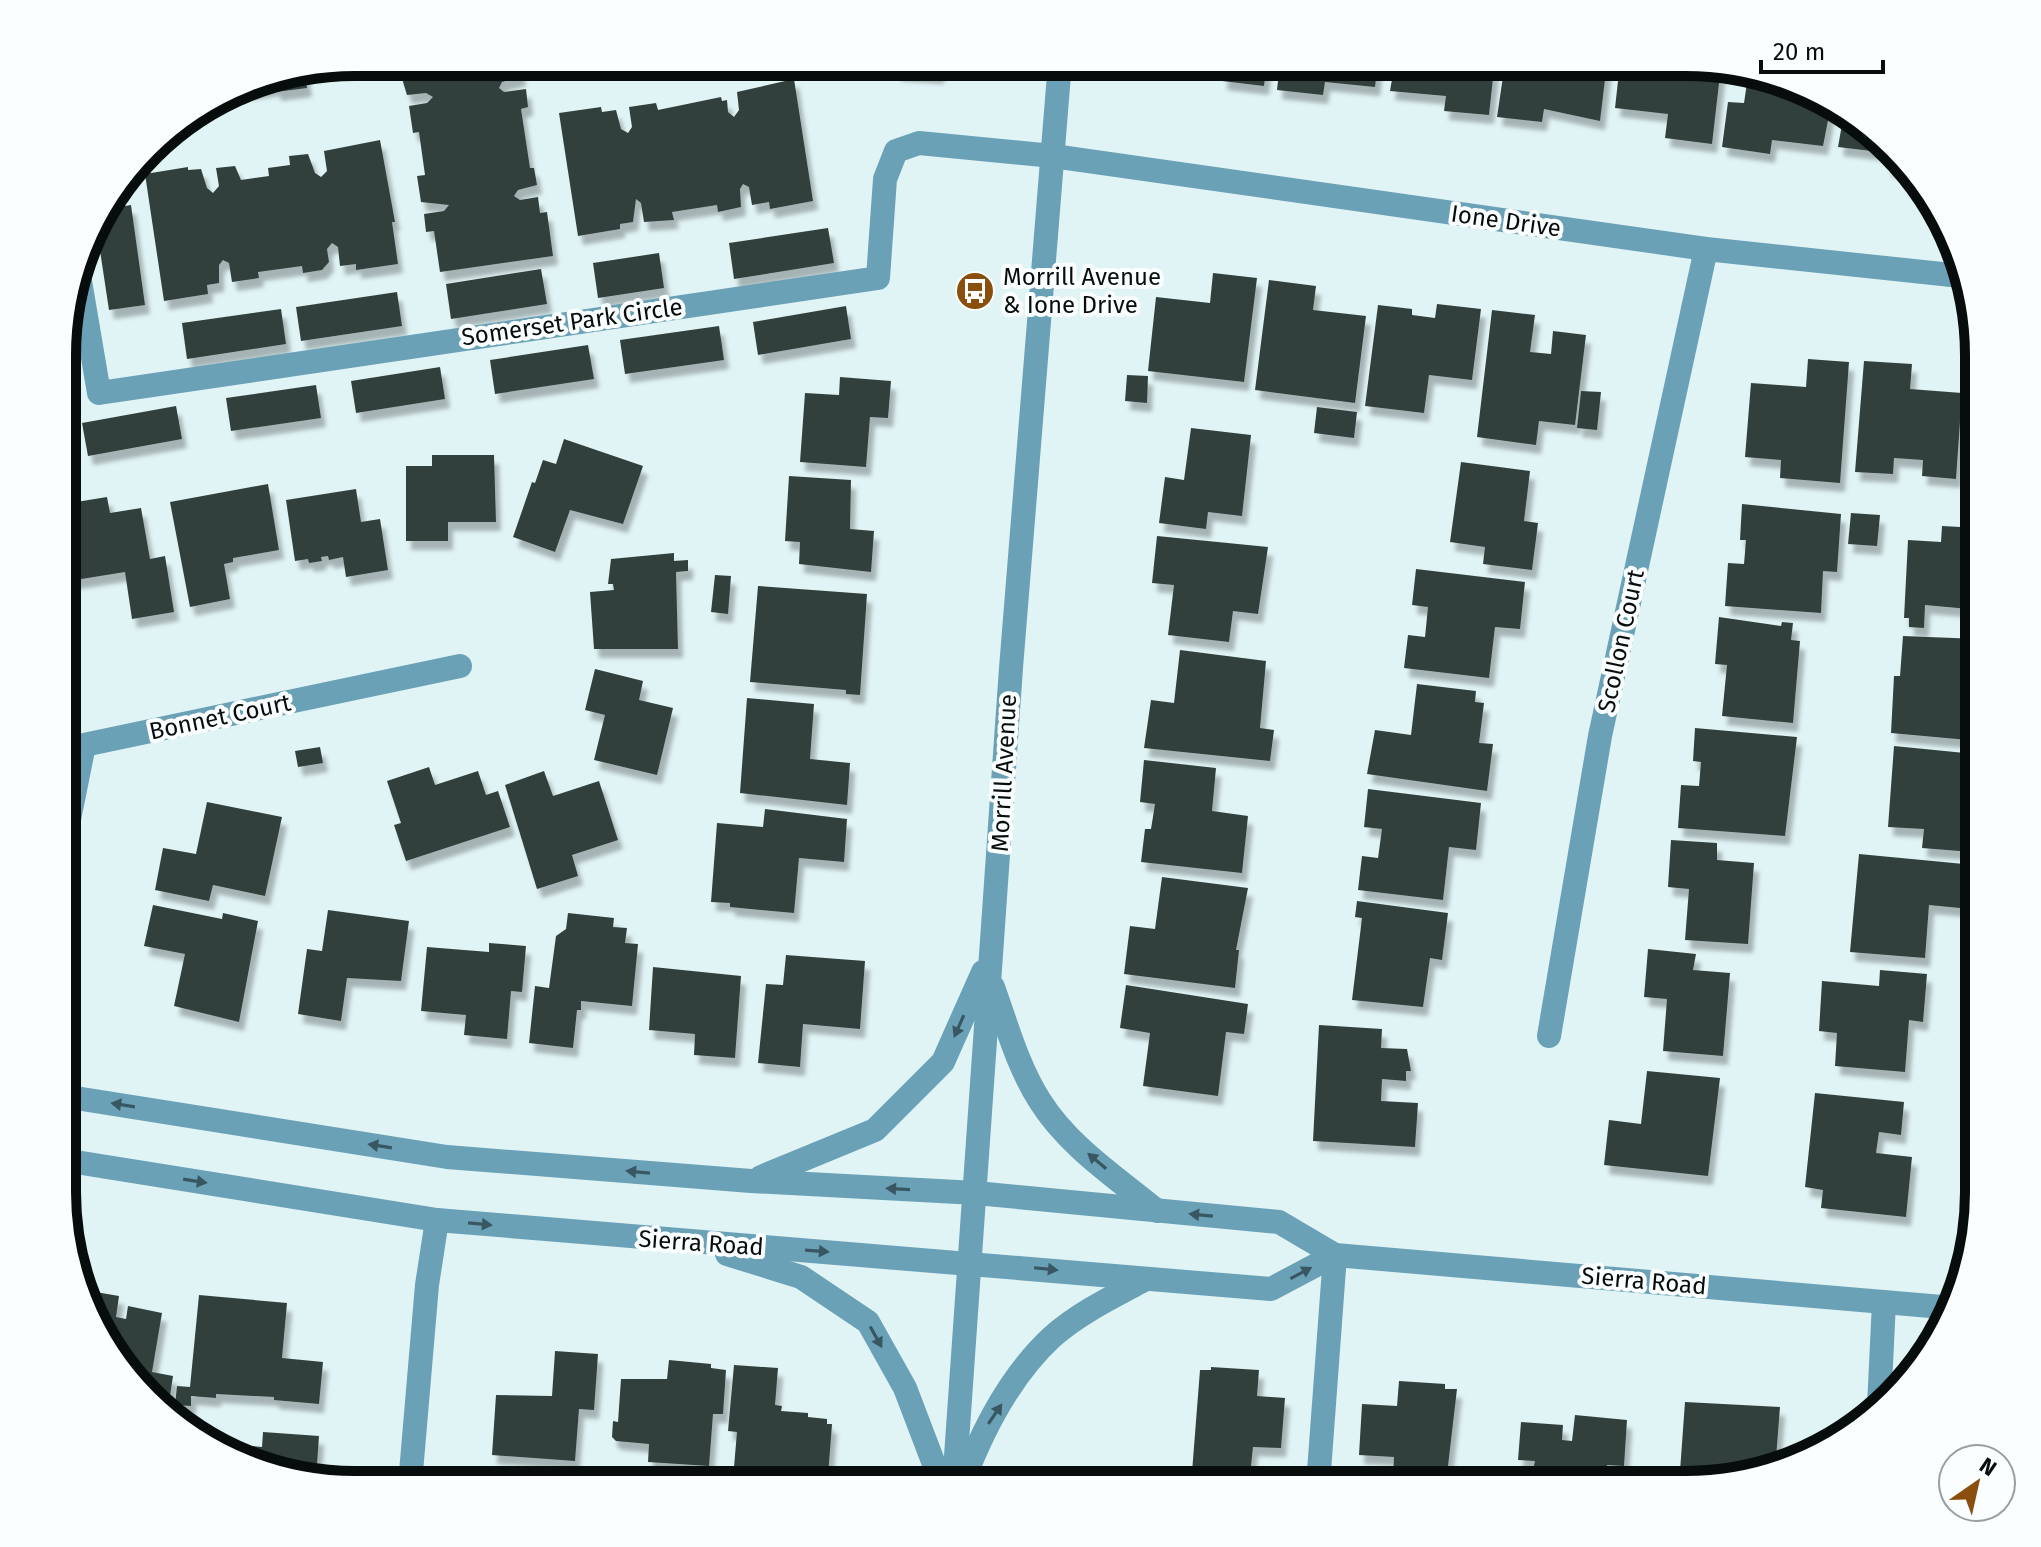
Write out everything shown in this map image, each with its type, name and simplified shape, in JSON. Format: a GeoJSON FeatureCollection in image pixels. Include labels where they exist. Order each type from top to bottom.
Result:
{"type":"FeatureCollection","features":[{"type":"Feature","properties":{"kind":"street","name":"Morrill Avenue"},"geometry":{"type":"LineString","coordinates":[[955,1470],[1039,293],[1059,77]]}},
{"type":"Feature","properties":{"kind":"street","name":"Somerset Park Circle"},"geometry":{"type":"LineString","coordinates":[[83,297],[99,393],[878,278],[885,179],[896,151],[919,143],[1053,156]]}},
{"type":"Feature","properties":{"kind":"street","name":"Ione Drive"},"geometry":{"type":"LineString","coordinates":[[1053,156],[1706,249],[1953,275]]}},
{"type":"Feature","properties":{"kind":"street","name":"Scollon Court"},"geometry":{"type":"LineString","coordinates":[[1549,1036],[1600,736],[1706,249]]}},
{"type":"Feature","properties":{"kind":"street","name":"Bonnet Court"},"geometry":{"type":"LineString","coordinates":[[76,782],[84,745],[460,666]]}},
{"type":"Feature","properties":{"kind":"street"},"geometry":{"type":"LineString","coordinates":[[751,1181],[875,1130],[943,1062],[990,966]]}},
{"type":"Feature","properties":{"kind":"street"},"geometry":{"type":"LineString","coordinates":[[990,966],[1023,1070],[1041,1103],[1066,1135],[1157,1211]]}},
{"type":"Feature","properties":{"kind":"street","name":"Sierra Road"},"geometry":{"type":"LineString","coordinates":[[77,1098],[447,1157],[751,1181],[976,1193],[1279,1222],[1335,1255],[1940,1307]]}},
{"type":"Feature","properties":{"kind":"street","name":"Sierra Road"},"geometry":{"type":"LineString","coordinates":[[77,1162],[437,1220],[1271,1289],[1335,1255]]}},
{"type":"Feature","properties":{"kind":"street"},"geometry":{"type":"LineString","coordinates":[[411,1470],[427,1285],[437,1220]]}},
{"type":"Feature","properties":{"kind":"street"},"geometry":{"type":"LineString","coordinates":[[686,1242],[801,1277],[868,1322],[905,1388],[936,1470]]}},
{"type":"Feature","properties":{"kind":"street"},"geometry":{"type":"LineString","coordinates":[[1319,1471],[1335,1255]]}},
{"type":"Feature","properties":{"kind":"street"},"geometry":{"type":"LineString","coordinates":[[967,1470],[979,1437],[1026,1368],[1052,1337],[1091,1309],[1146,1279]]}},
{"type":"Feature","properties":{"kind":"street"},"geometry":{"type":"LineString","coordinates":[[1880,1392],[1884,1302]]}},
{"type":"Feature","properties":{"kind":"building"},"geometry":{"type":"Polygon","coordinates":[[[402,77],[521,77],[502,82],[499,88],[504,92],[526,89],[528,107],[521,109],[530,168],[534,168],[537,185],[518,190],[514,196],[520,200],[538,197],[540,213],[547,212],[553,256],[440,272],[434,231],[426,232],[424,214],[444,211],[449,205],[421,202],[417,176],[425,175],[419,132],[413,133],[409,106],[427,103],[433,97],[426,93],[407,95],[402,77]]]}},
{"type":"Feature","properties":{"kind":"building"},"geometry":{"type":"Polygon","coordinates":[[[1222,77],[1265,77],[1264,86],[1222,81],[1222,77]]]}},
{"type":"Feature","properties":{"kind":"building"},"geometry":{"type":"Polygon","coordinates":[[[1278,77],[1376,77],[1375,87],[1325,82],[1323,95],[1277,90],[1278,77]]]}},
{"type":"Feature","properties":{"kind":"building"},"geometry":{"type":"Polygon","coordinates":[[[1392,77],[1493,77],[1489,115],[1444,111],[1446,96],[1390,91],[1392,77]]]}},
{"type":"Feature","properties":{"kind":"building"},"geometry":{"type":"Polygon","coordinates":[[[1503,77],[1605,77],[1600,121],[1544,109],[1542,122],[1497,117],[1503,77]]]}},
{"type":"Feature","properties":{"kind":"building"},"geometry":{"type":"Polygon","coordinates":[[[1618,77],[1720,79],[1712,144],[1665,138],[1668,114],[1615,108],[1618,77]]]}},
{"type":"Feature","properties":{"kind":"building"},"geometry":{"type":"Polygon","coordinates":[[[794,79],[813,201],[770,209],[769,202],[752,205],[749,187],[743,184],[740,189],[741,207],[718,212],[717,205],[672,212],[674,220],[644,222],[641,203],[636,199],[633,222],[620,224],[620,229],[578,236],[559,113],[601,107],[602,112],[616,110],[621,129],[628,133],[632,127],[629,107],[656,103],[658,110],[721,97],[722,101],[727,100],[728,112],[734,117],[739,110],[737,92],[794,79]]]}},
{"type":"Feature","properties":{"kind":"building"},"geometry":{"type":"Polygon","coordinates":[[[306,80],[307,88],[276,92],[275,88],[306,80]]]}},
{"type":"Feature","properties":{"kind":"building"},"geometry":{"type":"Polygon","coordinates":[[[1747,83],[1793,97],[1826,113],[1829,115],[1823,146],[1772,140],[1770,154],[1722,147],[1728,102],[1744,103],[1747,83]]]}},
{"type":"Feature","properties":{"kind":"building"},"geometry":{"type":"Polygon","coordinates":[[[1842,124],[1877,152],[1838,147],[1842,124]]]}},
{"type":"Feature","properties":{"kind":"building"},"geometry":{"type":"Polygon","coordinates":[[[380,140],[395,222],[392,222],[398,264],[356,270],[356,264],[340,266],[338,247],[332,243],[327,249],[329,262],[322,270],[303,273],[302,266],[258,272],[259,278],[232,282],[229,263],[223,260],[219,265],[219,283],[207,285],[208,294],[164,301],[145,174],[188,167],[188,170],[201,169],[207,188],[213,193],[219,186],[216,168],[235,166],[241,180],[269,176],[268,168],[290,165],[289,156],[308,154],[315,173],[321,177],[327,171],[324,151],[380,140]]]}},
{"type":"Feature","properties":{"kind":"building"},"geometry":{"type":"Polygon","coordinates":[[[131,205],[145,305],[109,310],[99,244],[118,207],[131,205]]]}},
{"type":"Feature","properties":{"kind":"building"},"geometry":{"type":"Polygon","coordinates":[[[828,228],[834,263],[734,279],[729,243],[828,228]]]}},
{"type":"Feature","properties":{"kind":"building"},"geometry":{"type":"Polygon","coordinates":[[[659,253],[664,288],[598,298],[593,263],[659,253]]]}},
{"type":"Feature","properties":{"kind":"building"},"geometry":{"type":"Polygon","coordinates":[[[541,269],[547,304],[451,319],[446,284],[541,269]]]}},
{"type":"Feature","properties":{"kind":"building"},"geometry":{"type":"Polygon","coordinates":[[[1213,273],[1257,278],[1244,382],[1148,371],[1156,297],[1210,303],[1213,273]]]}},
{"type":"Feature","properties":{"kind":"building"},"geometry":{"type":"Polygon","coordinates":[[[1269,280],[1316,286],[1313,310],[1366,316],[1355,403],[1255,390],[1269,280]]]}},
{"type":"Feature","properties":{"kind":"building"},"geometry":{"type":"Polygon","coordinates":[[[397,292],[402,326],[301,341],[296,307],[397,292]]]}},
{"type":"Feature","properties":{"kind":"building"},"geometry":{"type":"Polygon","coordinates":[[[1437,304],[1481,309],[1472,380],[1429,375],[1424,413],[1365,406],[1378,305],[1412,309],[1412,315],[1435,318],[1437,304]]]}},
{"type":"Feature","properties":{"kind":"building"},"geometry":{"type":"Polygon","coordinates":[[[846,306],[851,339],[758,355],[753,322],[846,306]]]}},
{"type":"Feature","properties":{"kind":"building"},"geometry":{"type":"Polygon","coordinates":[[[281,309],[286,344],[187,359],[182,323],[281,309]]]}},
{"type":"Feature","properties":{"kind":"building"},"geometry":{"type":"Polygon","coordinates":[[[1492,310],[1535,315],[1530,352],[1551,354],[1553,331],[1586,335],[1575,425],[1539,421],[1536,445],[1477,437],[1492,310]]]}},
{"type":"Feature","properties":{"kind":"building"},"geometry":{"type":"Polygon","coordinates":[[[719,326],[724,360],[625,374],[620,340],[719,326]]]}},
{"type":"Feature","properties":{"kind":"building"},"geometry":{"type":"Polygon","coordinates":[[[588,345],[594,379],[495,394],[490,360],[588,345]]]}},
{"type":"Feature","properties":{"kind":"building"},"geometry":{"type":"Polygon","coordinates":[[[1808,359],[1849,362],[1840,483],[1780,478],[1781,460],[1745,457],[1751,383],[1806,387],[1808,359]]]}},
{"type":"Feature","properties":{"kind":"building"},"geometry":{"type":"Polygon","coordinates":[[[1864,361],[1912,364],[1910,389],[1962,393],[1956,479],[1922,476],[1923,460],[1894,458],[1893,474],[1855,472],[1864,361]]]}},
{"type":"Feature","properties":{"kind":"building"},"geometry":{"type":"Polygon","coordinates":[[[440,367],[445,399],[356,413],[351,381],[440,367]]]}},
{"type":"Feature","properties":{"kind":"building"},"geometry":{"type":"Polygon","coordinates":[[[1127,375],[1148,376],[1147,403],[1125,401],[1127,375]]]}},
{"type":"Feature","properties":{"kind":"building"},"geometry":{"type":"Polygon","coordinates":[[[840,377],[891,381],[888,418],[870,417],[866,467],[800,462],[805,393],[839,395],[840,377]]]}},
{"type":"Feature","properties":{"kind":"building"},"geometry":{"type":"Polygon","coordinates":[[[316,385],[321,418],[231,431],[226,398],[316,385]]]}},
{"type":"Feature","properties":{"kind":"building"},"geometry":{"type":"Polygon","coordinates":[[[1581,391],[1601,392],[1597,430],[1577,428],[1581,391]]]}},
{"type":"Feature","properties":{"kind":"building"},"geometry":{"type":"Polygon","coordinates":[[[176,406],[182,439],[88,456],[82,423],[176,406]]]}},
{"type":"Feature","properties":{"kind":"building"},"geometry":{"type":"Polygon","coordinates":[[[1317,407],[1357,412],[1354,438],[1314,433],[1317,407]]]}},
{"type":"Feature","properties":{"kind":"building"},"geometry":{"type":"Polygon","coordinates":[[[1191,428],[1251,435],[1242,516],[1208,512],[1206,529],[1159,523],[1165,477],[1184,480],[1191,428]]]}},
{"type":"Feature","properties":{"kind":"building"},"geometry":{"type":"Polygon","coordinates":[[[564,439],[643,466],[623,524],[570,510],[555,552],[513,537],[543,460],[556,464],[564,439]]]}},
{"type":"Feature","properties":{"kind":"building"},"geometry":{"type":"Polygon","coordinates":[[[432,455],[494,455],[496,522],[448,522],[448,541],[406,541],[406,466],[432,466],[432,455]]]}},
{"type":"Feature","properties":{"kind":"building"},"geometry":{"type":"Polygon","coordinates":[[[1461,462],[1530,471],[1524,521],[1538,523],[1532,570],[1483,564],[1485,547],[1450,542],[1461,462]]]}},
{"type":"Feature","properties":{"kind":"building"},"geometry":{"type":"Polygon","coordinates":[[[789,476],[851,480],[850,529],[874,531],[871,572],[799,564],[800,542],[785,541],[789,476]]]}},
{"type":"Feature","properties":{"kind":"building"},"geometry":{"type":"Polygon","coordinates":[[[268,484],[279,550],[233,558],[233,562],[224,564],[230,599],[190,607],[170,502],[268,484]]]}},
{"type":"Feature","properties":{"kind":"building"},"geometry":{"type":"Polygon","coordinates":[[[356,489],[361,522],[380,519],[388,570],[346,577],[343,557],[329,560],[328,556],[321,557],[322,561],[309,563],[308,559],[295,561],[286,500],[356,489]]]}},
{"type":"Feature","properties":{"kind":"building"},"geometry":{"type":"Polygon","coordinates":[[[107,497],[110,513],[141,508],[150,559],[165,556],[174,612],[132,619],[125,572],[76,580],[76,502],[107,497]]]}},
{"type":"Feature","properties":{"kind":"building"},"geometry":{"type":"Polygon","coordinates":[[[1742,504],[1841,514],[1837,572],[1823,571],[1821,613],[1725,606],[1728,563],[1744,564],[1746,540],[1740,540],[1742,504]]]}},
{"type":"Feature","properties":{"kind":"building"},"geometry":{"type":"Polygon","coordinates":[[[1851,513],[1880,515],[1877,546],[1848,544],[1851,513]]]}},
{"type":"Feature","properties":{"kind":"building"},"geometry":{"type":"Polygon","coordinates":[[[1942,526],[1965,527],[1965,609],[1925,605],[1924,628],[1909,627],[1909,618],[1904,618],[1908,540],[1941,542],[1942,526]]]}},
{"type":"Feature","properties":{"kind":"building"},"geometry":{"type":"Polygon","coordinates":[[[1157,536],[1268,547],[1258,614],[1233,611],[1229,642],[1168,635],[1174,585],[1152,583],[1157,536]]]}},
{"type":"Feature","properties":{"kind":"building"},"geometry":{"type":"Polygon","coordinates":[[[674,553],[674,561],[688,560],[688,571],[676,572],[678,649],[594,649],[590,592],[614,590],[613,584],[608,584],[611,559],[674,553]]]}},
{"type":"Feature","properties":{"kind":"building"},"geometry":{"type":"Polygon","coordinates":[[[1416,569],[1525,582],[1520,629],[1495,627],[1489,678],[1404,668],[1408,635],[1425,637],[1428,607],[1412,605],[1416,569]]]}},
{"type":"Feature","properties":{"kind":"building"},"geometry":{"type":"Polygon","coordinates":[[[715,575],[731,576],[728,614],[711,612],[715,575]]]}},
{"type":"Feature","properties":{"kind":"building"},"geometry":{"type":"Polygon","coordinates":[[[758,586],[867,594],[860,695],[846,694],[846,690],[750,682],[758,586]]]}},
{"type":"Feature","properties":{"kind":"building"},"geometry":{"type":"Polygon","coordinates":[[[1719,617],[1781,626],[1782,622],[1793,623],[1791,640],[1800,641],[1793,723],[1722,716],[1727,665],[1715,664],[1719,617]]]}},
{"type":"Feature","properties":{"kind":"building"},"geometry":{"type":"Polygon","coordinates":[[[1903,636],[1965,638],[1965,740],[1891,733],[1894,676],[1900,676],[1903,636]]]}},
{"type":"Feature","properties":{"kind":"building"},"geometry":{"type":"Polygon","coordinates":[[[1180,650],[1266,661],[1260,728],[1274,730],[1270,761],[1144,748],[1151,700],[1174,703],[1180,650]]]}},
{"type":"Feature","properties":{"kind":"building"},"geometry":{"type":"Polygon","coordinates":[[[595,669],[643,681],[639,700],[673,708],[657,775],[594,760],[605,715],[585,710],[595,669]]]}},
{"type":"Feature","properties":{"kind":"building"},"geometry":{"type":"Polygon","coordinates":[[[1417,684],[1476,691],[1475,702],[1484,703],[1479,743],[1493,744],[1487,791],[1367,774],[1375,730],[1411,735],[1417,684]]]}},
{"type":"Feature","properties":{"kind":"building"},"geometry":{"type":"Polygon","coordinates":[[[747,698],[814,704],[810,759],[850,763],[847,805],[740,793],[747,698]]]}},
{"type":"Feature","properties":{"kind":"building"},"geometry":{"type":"Polygon","coordinates":[[[1695,728],[1797,737],[1785,836],[1678,828],[1681,785],[1699,786],[1701,762],[1693,761],[1695,728]]]}},
{"type":"Feature","properties":{"kind":"building"},"geometry":{"type":"Polygon","coordinates":[[[1894,746],[1965,753],[1961,804],[1964,804],[1964,851],[1922,848],[1924,829],[1888,827],[1894,746]]]}},
{"type":"Feature","properties":{"kind":"building"},"geometry":{"type":"Polygon","coordinates":[[[320,747],[323,763],[298,767],[295,751],[320,747]]]}},
{"type":"Feature","properties":{"kind":"building"},"geometry":{"type":"Polygon","coordinates":[[[1144,760],[1216,768],[1212,811],[1248,816],[1242,873],[1141,862],[1145,829],[1151,829],[1155,804],[1140,802],[1144,760]]]}},
{"type":"Feature","properties":{"kind":"building"},"geometry":{"type":"Polygon","coordinates":[[[429,767],[435,785],[478,771],[486,795],[498,791],[510,827],[406,861],[394,825],[401,823],[387,781],[429,767]]]}},
{"type":"Feature","properties":{"kind":"building"},"geometry":{"type":"Polygon","coordinates":[[[544,771],[553,796],[599,781],[618,840],[572,855],[578,876],[537,889],[505,785],[544,771]]]}},
{"type":"Feature","properties":{"kind":"building"},"geometry":{"type":"Polygon","coordinates":[[[1368,789],[1481,803],[1476,850],[1449,847],[1443,900],[1358,890],[1362,856],[1378,858],[1382,829],[1364,827],[1368,789]]]}},
{"type":"Feature","properties":{"kind":"building"},"geometry":{"type":"Polygon","coordinates":[[[207,802],[282,817],[265,896],[213,885],[209,901],[155,890],[163,848],[196,854],[207,802]]]}},
{"type":"Feature","properties":{"kind":"building"},"geometry":{"type":"Polygon","coordinates":[[[765,809],[847,819],[844,862],[799,858],[794,913],[730,907],[730,903],[711,902],[717,823],[763,827],[765,809]]]}},
{"type":"Feature","properties":{"kind":"building"},"geometry":{"type":"Polygon","coordinates":[[[1671,840],[1717,843],[1717,860],[1754,863],[1748,944],[1685,940],[1689,889],[1668,887],[1671,840]]]}},
{"type":"Feature","properties":{"kind":"building"},"geometry":{"type":"Polygon","coordinates":[[[1859,854],[1964,864],[1960,908],[1929,905],[1925,958],[1850,952],[1859,854]]]}},
{"type":"Feature","properties":{"kind":"building"},"geometry":{"type":"Polygon","coordinates":[[[1162,877],[1248,888],[1236,950],[1239,950],[1235,988],[1124,974],[1130,926],[1155,929],[1162,877]]]}},
{"type":"Feature","properties":{"kind":"building"},"geometry":{"type":"Polygon","coordinates":[[[1357,901],[1448,913],[1442,960],[1430,958],[1423,1007],[1352,1000],[1362,918],[1355,917],[1357,901]]]}},
{"type":"Feature","properties":{"kind":"building"},"geometry":{"type":"Polygon","coordinates":[[[153,905],[222,919],[223,913],[258,921],[239,1022],[174,1006],[185,954],[144,946],[153,905]]]}},
{"type":"Feature","properties":{"kind":"building"},"geometry":{"type":"Polygon","coordinates":[[[328,910],[409,921],[401,981],[347,978],[341,1021],[298,1014],[307,949],[322,951],[328,910]]]}},
{"type":"Feature","properties":{"kind":"building"},"geometry":{"type":"Polygon","coordinates":[[[568,913],[614,918],[613,927],[627,928],[625,943],[638,944],[632,1006],[581,1001],[581,1010],[577,1010],[573,1048],[529,1043],[535,986],[549,988],[556,936],[566,929],[568,913]]]}},
{"type":"Feature","properties":{"kind":"building"},"geometry":{"type":"Polygon","coordinates":[[[489,943],[526,946],[522,992],[511,991],[507,1039],[464,1035],[466,1015],[421,1011],[427,947],[489,952],[489,943]]]}},
{"type":"Feature","properties":{"kind":"building"},"geometry":{"type":"Polygon","coordinates":[[[1648,949],[1696,954],[1693,970],[1730,973],[1723,1056],[1663,1051],[1667,999],[1644,997],[1648,949]]]}},
{"type":"Feature","properties":{"kind":"building"},"geometry":{"type":"Polygon","coordinates":[[[786,955],[865,961],[860,1029],[803,1024],[800,1067],[758,1063],[766,984],[783,985],[786,955]]]}},
{"type":"Feature","properties":{"kind":"building"},"geometry":{"type":"Polygon","coordinates":[[[653,967],[741,976],[735,1058],[694,1055],[695,1034],[649,1030],[653,967]]]}},
{"type":"Feature","properties":{"kind":"building"},"geometry":{"type":"Polygon","coordinates":[[[1880,970],[1927,974],[1923,1022],[1909,1020],[1905,1072],[1835,1066],[1837,1033],[1819,1031],[1822,981],[1879,986],[1880,970]]]}},
{"type":"Feature","properties":{"kind":"building"},"geometry":{"type":"Polygon","coordinates":[[[1126,985],[1248,1004],[1244,1034],[1226,1032],[1218,1096],[1143,1086],[1150,1033],[1120,1028],[1126,985]]]}},
{"type":"Feature","properties":{"kind":"building"},"geometry":{"type":"Polygon","coordinates":[[[1319,1025],[1382,1029],[1381,1048],[1407,1049],[1411,1071],[1406,1071],[1406,1081],[1382,1079],[1381,1101],[1418,1103],[1415,1147],[1313,1141],[1319,1025]]]}},
{"type":"Feature","properties":{"kind":"building"},"geometry":{"type":"Polygon","coordinates":[[[1647,1071],[1720,1078],[1708,1176],[1604,1165],[1609,1120],[1641,1124],[1647,1071]]]}},
{"type":"Feature","properties":{"kind":"building"},"geometry":{"type":"Polygon","coordinates":[[[1815,1093],[1904,1102],[1901,1135],[1879,1132],[1876,1153],[1912,1157],[1906,1217],[1821,1208],[1823,1190],[1805,1187],[1815,1093]]]}},
{"type":"Feature","properties":{"kind":"building"},"geometry":{"type":"Polygon","coordinates":[[[95,1292],[119,1296],[116,1317],[126,1319],[128,1306],[162,1313],[152,1372],[173,1376],[169,1400],[134,1362],[113,1332],[95,1292]]]}},
{"type":"Feature","properties":{"kind":"building"},"geometry":{"type":"Polygon","coordinates":[[[199,1295],[287,1303],[282,1358],[323,1362],[319,1404],[274,1400],[274,1397],[216,1394],[216,1398],[191,1396],[191,1406],[175,1405],[177,1386],[190,1387],[199,1295]]]}},
{"type":"Feature","properties":{"kind":"building"},"geometry":{"type":"Polygon","coordinates":[[[555,1351],[598,1354],[594,1410],[579,1409],[575,1461],[492,1455],[496,1395],[552,1396],[555,1351]]]}},
{"type":"Feature","properties":{"kind":"building"},"geometry":{"type":"Polygon","coordinates":[[[669,1360],[711,1364],[711,1368],[726,1370],[723,1414],[713,1414],[709,1466],[648,1462],[649,1444],[616,1441],[612,1437],[613,1421],[618,1422],[621,1379],[667,1379],[669,1360]]]}},
{"type":"Feature","properties":{"kind":"building"},"geometry":{"type":"Polygon","coordinates":[[[734,1365],[778,1368],[775,1405],[782,1406],[781,1411],[808,1413],[808,1417],[827,1419],[827,1424],[832,1424],[828,1470],[740,1470],[734,1467],[737,1432],[728,1431],[734,1365]]]}},
{"type":"Feature","properties":{"kind":"building"},"geometry":{"type":"Polygon","coordinates":[[[1211,1367],[1259,1370],[1257,1396],[1285,1398],[1281,1448],[1253,1447],[1251,1466],[1261,1467],[1261,1471],[1192,1471],[1200,1370],[1211,1370],[1211,1367]]]}},
{"type":"Feature","properties":{"kind":"building"},"geometry":{"type":"Polygon","coordinates":[[[1399,1381],[1445,1384],[1445,1389],[1457,1389],[1447,1471],[1393,1471],[1394,1457],[1359,1455],[1362,1404],[1397,1406],[1399,1381]]]}},
{"type":"Feature","properties":{"kind":"building"},"geometry":{"type":"Polygon","coordinates":[[[1685,1402],[1780,1407],[1776,1455],[1722,1469],[1680,1471],[1685,1402]]]}},
{"type":"Feature","properties":{"kind":"building"},"geometry":{"type":"Polygon","coordinates":[[[1575,1415],[1627,1420],[1624,1466],[1607,1465],[1607,1471],[1533,1471],[1535,1461],[1518,1460],[1521,1422],[1563,1425],[1562,1440],[1572,1441],[1575,1415]]]}},
{"type":"Feature","properties":{"kind":"building"},"geometry":{"type":"Polygon","coordinates":[[[263,1432],[319,1436],[317,1468],[283,1461],[237,1445],[262,1447],[263,1432]]]}},
{"type":"Feature","properties":{"kind":"place","name":"Morrill Avenue & Ione Drive"},"geometry":{"type":"Point","coordinates":[975,291]}}]}
